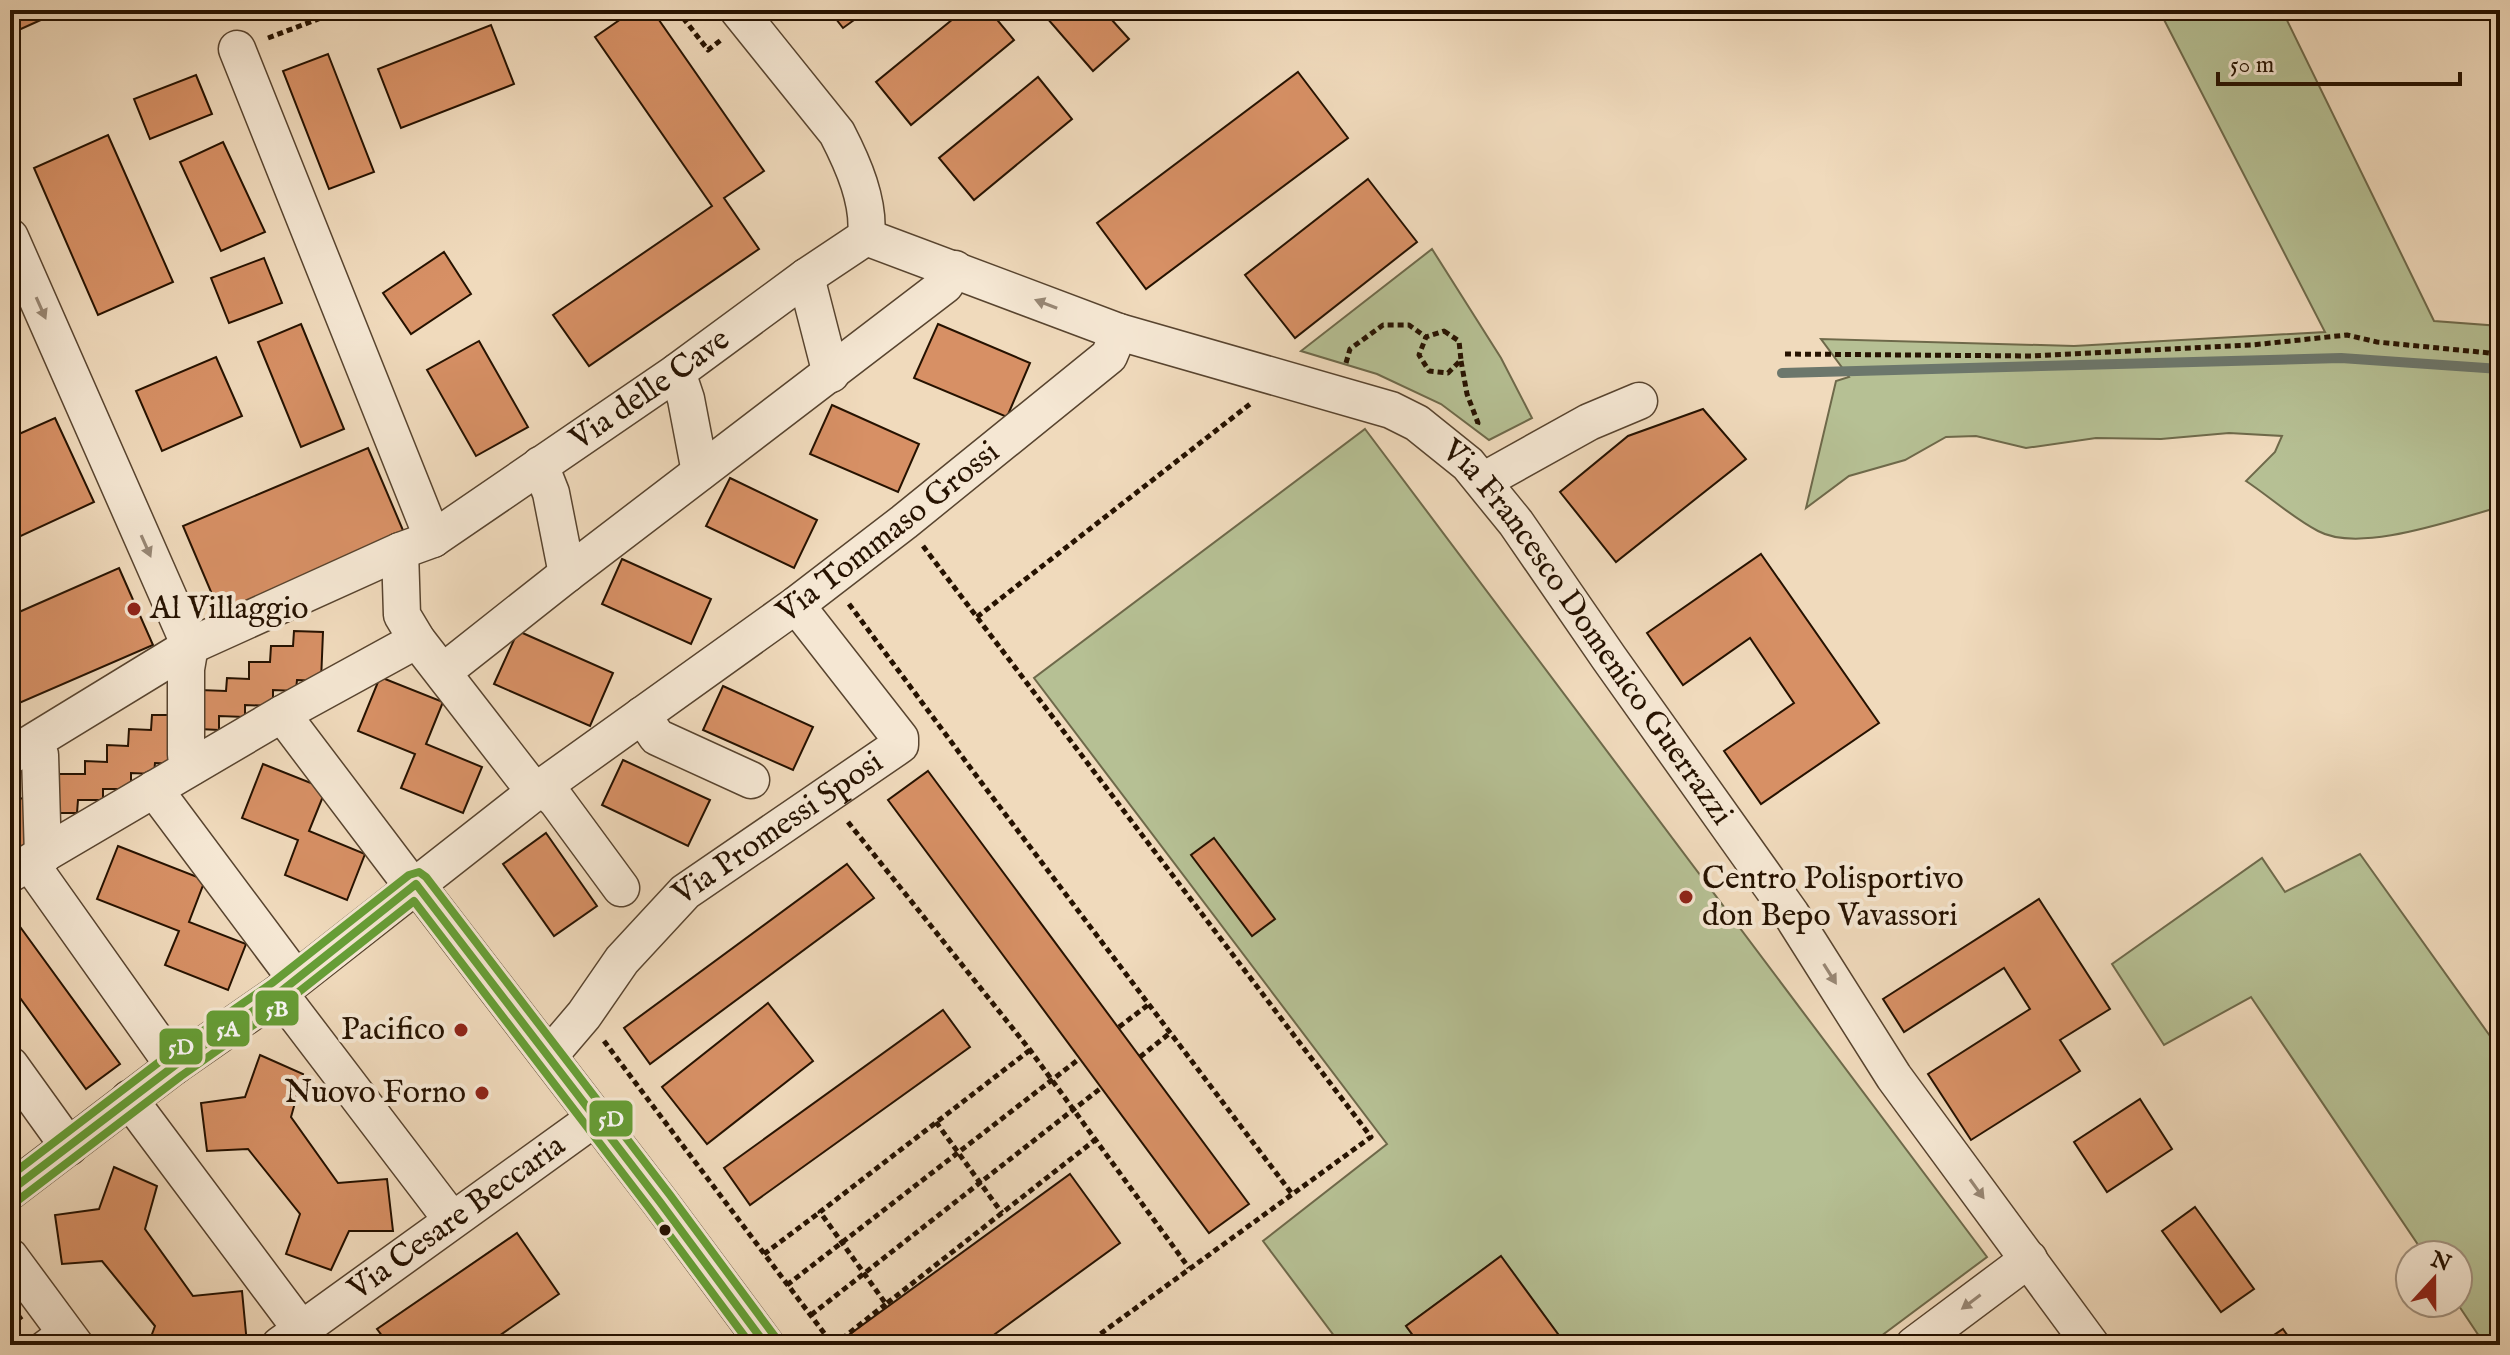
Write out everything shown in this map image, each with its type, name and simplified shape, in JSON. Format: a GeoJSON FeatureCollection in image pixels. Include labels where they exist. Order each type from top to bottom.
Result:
{"type":"FeatureCollection","features":[{"type":"Feature","properties":{"kind":"street"},"geometry":{"type":"LineString","coordinates":[[738,10],[837,133],[864,205],[866,237],[1119,332]]}},
{"type":"Feature","properties":{"kind":"street"},"geometry":{"type":"LineString","coordinates":[[237,49],[416,545],[402,615],[417,640],[539,790],[557,801],[621,888]]}},
{"type":"Feature","properties":{"kind":"street"},"geometry":{"type":"LineString","coordinates":[[10,237],[190,646],[186,669],[186,755],[191,767]]}},
{"type":"Feature","properties":{"kind":"street","name":"Via delle Cave"},"geometry":{"type":"LineString","coordinates":[[25,755],[190,646],[416,545],[677,372],[866,237]]}},
{"type":"Feature","properties":{"kind":"street"},"geometry":{"type":"LineString","coordinates":[[443,672],[945,285],[955,269]]}},
{"type":"Feature","properties":{"kind":"street"},"geometry":{"type":"LineString","coordinates":[[806,277],[831,374]]}},
{"type":"Feature","properties":{"kind":"street","name":"Via Francesco Domenico Guerrazzi"},"geometry":{"type":"LineString","coordinates":[[1119,332],[1391,410],[1417,423],[1443,442],[1483,481],[1516,523],[1791,914],[1894,1077],[2091,1345]]}},
{"type":"Feature","properties":{"kind":"street","name":"Via Tommaso Grossi"},"geometry":{"type":"LineString","coordinates":[[10,1191],[129,1099],[287,986],[539,790],[796,605],[904,522],[1109,356],[1119,332]]}},
{"type":"Feature","properties":{"kind":"street"},"geometry":{"type":"LineString","coordinates":[[677,372],[686,399],[700,472]]}},
{"type":"Feature","properties":{"kind":"street"},"geometry":{"type":"LineString","coordinates":[[1483,481],[1589,422],[1639,401]]}},
{"type":"Feature","properties":{"kind":"street"},"geometry":{"type":"LineString","coordinates":[[540,465],[551,493],[567,574]]}},
{"type":"Feature","properties":{"kind":"street","name":"Via Promessi Sposi"},"geometry":{"type":"LineString","coordinates":[[549,1056],[584,1015],[622,960],[685,892],[893,751],[901,741],[796,605]]}},
{"type":"Feature","properties":{"kind":"street"},"geometry":{"type":"LineString","coordinates":[[27,864],[282,714],[417,640]]}},
{"type":"Feature","properties":{"kind":"street"},"geometry":{"type":"LineString","coordinates":[[282,714],[549,1056],[766,1345]]}},
{"type":"Feature","properties":{"kind":"street"},"geometry":{"type":"LineString","coordinates":[[642,715],[657,737],[751,780]]}},
{"type":"Feature","properties":{"kind":"street"},"geometry":{"type":"LineString","coordinates":[[25,755],[27,864],[174,1066]]}},
{"type":"Feature","properties":{"kind":"street"},"geometry":{"type":"LineString","coordinates":[[154,789],[287,986],[452,1220]]}},
{"type":"Feature","properties":{"kind":"street"},"geometry":{"type":"LineString","coordinates":[[10,1065],[69,1147]]}},
{"type":"Feature","properties":{"kind":"street"},"geometry":{"type":"LineString","coordinates":[[129,1099],[291,1337]]}},
{"type":"Feature","properties":{"kind":"street","name":"Via Cesare Beccaria"},"geometry":{"type":"LineString","coordinates":[[291,1337],[595,1118]]}},
{"type":"Feature","properties":{"kind":"street"},"geometry":{"type":"LineString","coordinates":[[10,1257],[57,1339]]}},
{"type":"Feature","properties":{"kind":"street"},"geometry":{"type":"LineString","coordinates":[[1914,1345],[2029,1259]]}},
{"type":"Feature","properties":{"kind":"path"},"geometry":{"type":"LineString","coordinates":[[237,49],[342,10]]}},
{"type":"Feature","properties":{"kind":"path"},"geometry":{"type":"LineString","coordinates":[[1343,376],[1350,349],[1383,325],[1409,325],[1426,337]]}},
{"type":"Feature","properties":{"kind":"path"},"geometry":{"type":"LineString","coordinates":[[1426,337],[1444,331],[1459,341],[1467,394],[1478,423],[1475,432]]}},
{"type":"Feature","properties":{"kind":"path"},"geometry":{"type":"LineString","coordinates":[[1785,354],[2032,356],[2252,345],[2347,335],[2377,342],[2500,354]]}},
{"type":"Feature","properties":{"kind":"path"},"geometry":{"type":"LineString","coordinates":[[1426,337],[1419,355],[1429,371],[1448,373],[1461,360]]}},
{"type":"Feature","properties":{"kind":"path"},"geometry":{"type":"LineString","coordinates":[[977,617],[1282,379]]}},
{"type":"Feature","properties":{"kind":"path"},"geometry":{"type":"LineString","coordinates":[[904,522],[1371,1137],[1085,1345]]}},
{"type":"Feature","properties":{"kind":"path"},"geometry":{"type":"LineString","coordinates":[[830,578],[1292,1194]]}},
{"type":"Feature","properties":{"kind":"path"},"geometry":{"type":"LineString","coordinates":[[827,796],[1030,1050],[1189,1269]]}},
{"type":"Feature","properties":{"kind":"path"},"geometry":{"type":"LineString","coordinates":[[1119,1027],[1148,1005]]}},
{"type":"Feature","properties":{"kind":"path"},"geometry":{"type":"LineString","coordinates":[[584,1015],[834,1345],[1095,1140]]}},
{"type":"Feature","properties":{"kind":"path"},"geometry":{"type":"LineString","coordinates":[[1140,1057],[1170,1033]]}},
{"type":"Feature","properties":{"kind":"path"},"geometry":{"type":"LineString","coordinates":[[764,1254],[1030,1050]]}},
{"type":"Feature","properties":{"kind":"path"},"geometry":{"type":"LineString","coordinates":[[787,1285],[1079,1059]]}},
{"type":"Feature","properties":{"kind":"path"},"geometry":{"type":"LineString","coordinates":[[811,1315],[1101,1088]]}},
{"type":"Feature","properties":{"kind":"path"},"geometry":{"type":"LineString","coordinates":[[936,1122],[1002,1213]]}},
{"type":"Feature","properties":{"kind":"path"},"geometry":{"type":"LineString","coordinates":[[820,1212],[886,1304]]}},
{"type":"Feature","properties":{"kind":"green space"},"geometry":{"type":"Polygon","coordinates":[[[2159,10],[2282,10],[2434,321],[2500,326],[2500,507],[2382,537],[2336,537],[2309,526],[2246,481],[2275,452],[2282,436],[2229,433],[2161,439],[2096,438],[2026,448],[1976,436],[1946,437],[1905,460],[1849,476],[1806,508],[1836,381],[1849,377],[1821,339],[2074,346],[2325,332],[2159,10]]]}},
{"type":"Feature","properties":{"kind":"green space"},"geometry":{"type":"Polygon","coordinates":[[[1432,249],[1501,358],[1532,418],[1489,440],[1441,404],[1377,374],[1301,351],[1432,249]]]}},
{"type":"Feature","properties":{"kind":"green space"},"geometry":{"type":"Polygon","coordinates":[[[1365,429],[1987,1257],[1869,1345],[1566,1345],[1500,1257],[1406,1326],[1420,1345],[1341,1345],[1263,1241],[1387,1144],[1034,678],[1365,429]]]}},
{"type":"Feature","properties":{"kind":"green space"},"geometry":{"type":"Polygon","coordinates":[[[2360,854],[2500,1050],[2500,1345],[2485,1345],[2468,1319],[2474,1319],[2474,1239],[2414,1239],[2251,997],[2164,1045],[2112,964],[2262,858],[2285,892],[2360,854]]]}},
{"type":"Feature","properties":{"kind":"building"},"geometry":{"type":"Polygon","coordinates":[[[10,10],[63,10],[12,33],[10,10]]]}},
{"type":"Feature","properties":{"kind":"building"},"geometry":{"type":"Polygon","coordinates":[[[634,10],[652,10],[764,171],[724,198],[759,249],[589,366],[553,315],[712,206],[595,37],[634,10]]]}},
{"type":"Feature","properties":{"kind":"building"},"geometry":{"type":"Polygon","coordinates":[[[829,10],[868,10],[843,28],[829,10]]]}},
{"type":"Feature","properties":{"kind":"building"},"geometry":{"type":"Polygon","coordinates":[[[964,10],[989,10],[1014,40],[911,125],[876,82],[964,10]]]}},
{"type":"Feature","properties":{"kind":"building"},"geometry":{"type":"Polygon","coordinates":[[[1040,10],[1103,10],[1129,39],[1093,71],[1040,10]]]}},
{"type":"Feature","properties":{"kind":"building"},"geometry":{"type":"Polygon","coordinates":[[[491,25],[514,84],[401,128],[378,69],[491,25]]]}},
{"type":"Feature","properties":{"kind":"building"},"geometry":{"type":"Polygon","coordinates":[[[328,54],[374,172],[329,189],[283,71],[328,54]]]}},
{"type":"Feature","properties":{"kind":"building"},"geometry":{"type":"Polygon","coordinates":[[[1298,72],[1348,138],[1146,289],[1097,223],[1298,72]]]}},
{"type":"Feature","properties":{"kind":"building"},"geometry":{"type":"Polygon","coordinates":[[[196,75],[212,114],[150,139],[134,99],[196,75]]]}},
{"type":"Feature","properties":{"kind":"building"},"geometry":{"type":"Polygon","coordinates":[[[1038,77],[1072,119],[974,200],[939,158],[1038,77]]]}},
{"type":"Feature","properties":{"kind":"building"},"geometry":{"type":"Polygon","coordinates":[[[108,135],[173,282],[98,315],[34,168],[108,135]]]}},
{"type":"Feature","properties":{"kind":"building"},"geometry":{"type":"Polygon","coordinates":[[[223,142],[265,232],[221,251],[180,162],[223,142]]]}},
{"type":"Feature","properties":{"kind":"building"},"geometry":{"type":"Polygon","coordinates":[[[1368,179],[1417,242],[1295,338],[1245,275],[1368,179]]]}},
{"type":"Feature","properties":{"kind":"building"},"geometry":{"type":"Polygon","coordinates":[[[444,252],[471,294],[411,334],[383,293],[444,252]]]}},
{"type":"Feature","properties":{"kind":"building"},"geometry":{"type":"Polygon","coordinates":[[[264,258],[282,303],[229,323],[211,278],[264,258]]]}},
{"type":"Feature","properties":{"kind":"building"},"geometry":{"type":"Polygon","coordinates":[[[301,324],[344,429],[301,447],[258,342],[301,324]]]}},
{"type":"Feature","properties":{"kind":"building"},"geometry":{"type":"Polygon","coordinates":[[[938,324],[1030,363],[1007,417],[914,378],[938,324]]]}},
{"type":"Feature","properties":{"kind":"building"},"geometry":{"type":"Polygon","coordinates":[[[479,341],[528,427],[476,456],[427,370],[479,341]]]}},
{"type":"Feature","properties":{"kind":"building"},"geometry":{"type":"Polygon","coordinates":[[[216,357],[242,416],[162,451],[136,391],[216,357]]]}},
{"type":"Feature","properties":{"kind":"building"},"geometry":{"type":"Polygon","coordinates":[[[832,405],[919,444],[898,492],[810,454],[832,405]]]}},
{"type":"Feature","properties":{"kind":"building"},"geometry":{"type":"Polygon","coordinates":[[[1703,409],[1746,459],[1616,562],[1560,492],[1628,436],[1703,409]]]}},
{"type":"Feature","properties":{"kind":"building"},"geometry":{"type":"Polygon","coordinates":[[[55,418],[94,502],[10,541],[10,438],[55,418]]]}},
{"type":"Feature","properties":{"kind":"building"},"geometry":{"type":"Polygon","coordinates":[[[368,448],[405,535],[220,613],[183,526],[368,448]]]}},
{"type":"Feature","properties":{"kind":"building"},"geometry":{"type":"Polygon","coordinates":[[[730,478],[817,520],[794,568],[706,526],[730,478]]]}},
{"type":"Feature","properties":{"kind":"building"},"geometry":{"type":"Polygon","coordinates":[[[1761,554],[1879,723],[1761,804],[1724,751],[1794,703],[1750,638],[1683,685],[1647,633],[1761,554]]]}},
{"type":"Feature","properties":{"kind":"building"},"geometry":{"type":"Polygon","coordinates":[[[622,559],[711,599],[691,644],[602,604],[622,559]]]}},
{"type":"Feature","properties":{"kind":"building"},"geometry":{"type":"Polygon","coordinates":[[[119,568],[153,645],[10,707],[10,616],[119,568]]]}},
{"type":"Feature","properties":{"kind":"building"},"geometry":{"type":"Polygon","coordinates":[[[294,631],[323,632],[321,681],[297,680],[296,691],[273,690],[273,706],[245,705],[245,717],[219,716],[219,730],[199,729],[200,690],[226,691],[227,678],[249,679],[249,662],[270,662],[271,646],[293,646],[294,631]]]}},
{"type":"Feature","properties":{"kind":"building"},"geometry":{"type":"Polygon","coordinates":[[[518,631],[613,673],[590,726],[494,684],[518,631]]]}},
{"type":"Feature","properties":{"kind":"building"},"geometry":{"type":"Polygon","coordinates":[[[380,677],[443,702],[426,744],[482,767],[463,813],[401,788],[415,754],[358,731],[380,677]]]}},
{"type":"Feature","properties":{"kind":"building"},"geometry":{"type":"Polygon","coordinates":[[[723,686],[813,727],[793,770],[703,730],[723,686]]]}},
{"type":"Feature","properties":{"kind":"building"},"geometry":{"type":"Polygon","coordinates":[[[152,715],[180,715],[179,764],[155,763],[154,774],[131,773],[131,789],[103,789],[103,800],[78,800],[77,813],[57,813],[58,774],[85,774],[85,761],[107,762],[107,745],[128,746],[129,729],[151,730],[152,715]]]}},
{"type":"Feature","properties":{"kind":"building"},"geometry":{"type":"Polygon","coordinates":[[[623,760],[710,800],[688,846],[602,805],[623,760]]]}},
{"type":"Feature","properties":{"kind":"building"},"geometry":{"type":"Polygon","coordinates":[[[263,764],[326,789],[309,831],[365,854],[347,900],[285,875],[298,840],[242,818],[263,764]]]}},
{"type":"Feature","properties":{"kind":"building"},"geometry":{"type":"Polygon","coordinates":[[[928,771],[1249,1204],[1209,1233],[888,800],[928,771]]]}},
{"type":"Feature","properties":{"kind":"building"},"geometry":{"type":"Polygon","coordinates":[[[10,798],[37,799],[36,847],[11,847],[11,857],[10,798]]]}},
{"type":"Feature","properties":{"kind":"building"},"geometry":{"type":"Polygon","coordinates":[[[546,833],[597,906],[554,936],[503,864],[546,833]]]}},
{"type":"Feature","properties":{"kind":"building"},"geometry":{"type":"Polygon","coordinates":[[[1214,838],[1275,919],[1252,936],[1191,855],[1214,838]]]}},
{"type":"Feature","properties":{"kind":"building"},"geometry":{"type":"Polygon","coordinates":[[[118,846],[205,880],[189,922],[246,944],[228,990],[165,965],[179,931],[97,899],[118,846]]]}},
{"type":"Feature","properties":{"kind":"building"},"geometry":{"type":"Polygon","coordinates":[[[847,864],[874,898],[650,1064],[624,1028],[847,864]]]}},
{"type":"Feature","properties":{"kind":"building"},"geometry":{"type":"Polygon","coordinates":[[[2039,899],[2110,1009],[2060,1040],[2080,1071],[1971,1140],[1928,1074],[2030,1009],[2004,968],[1904,1032],[1883,999],[2039,899]]]}},
{"type":"Feature","properties":{"kind":"building"},"geometry":{"type":"Polygon","coordinates":[[[10,913],[120,1064],[86,1089],[10,984],[10,913]]]}},
{"type":"Feature","properties":{"kind":"building"},"geometry":{"type":"Polygon","coordinates":[[[768,1003],[813,1061],[707,1144],[662,1087],[768,1003]]]}},
{"type":"Feature","properties":{"kind":"building"},"geometry":{"type":"Polygon","coordinates":[[[943,1010],[970,1047],[750,1205],[724,1168],[943,1010]]]}},
{"type":"Feature","properties":{"kind":"building"},"geometry":{"type":"Polygon","coordinates":[[[260,1055],[303,1074],[291,1117],[338,1183],[387,1179],[393,1231],[349,1231],[331,1270],[286,1254],[300,1214],[248,1149],[207,1151],[201,1103],[245,1097],[260,1055]]]}},
{"type":"Feature","properties":{"kind":"building"},"geometry":{"type":"Polygon","coordinates":[[[2140,1099],[2172,1149],[2107,1192],[2074,1142],[2140,1099]]]}},
{"type":"Feature","properties":{"kind":"building"},"geometry":{"type":"Polygon","coordinates":[[[114,1167],[157,1186],[145,1229],[193,1296],[242,1291],[247,1344],[148,1345],[155,1326],[102,1261],[62,1264],[55,1215],[99,1209],[114,1167]]]}},
{"type":"Feature","properties":{"kind":"building"},"geometry":{"type":"Polygon","coordinates":[[[1070,1174],[1120,1243],[980,1345],[852,1345],[846,1337],[1070,1174]]]}},
{"type":"Feature","properties":{"kind":"building"},"geometry":{"type":"Polygon","coordinates":[[[2195,1207],[2254,1289],[2221,1312],[2162,1231],[2195,1207]]]}},
{"type":"Feature","properties":{"kind":"building"},"geometry":{"type":"Polygon","coordinates":[[[517,1233],[559,1294],[486,1345],[389,1345],[377,1329],[517,1233]]]}},
{"type":"Feature","properties":{"kind":"building"},"geometry":{"type":"Polygon","coordinates":[[[1501,1256],[1566,1345],[1420,1345],[1406,1326],[1501,1256]]]}},
{"type":"Feature","properties":{"kind":"building"},"geometry":{"type":"Polygon","coordinates":[[[10,1301],[22,1318],[10,1327],[10,1301]]]}},
{"type":"Feature","properties":{"kind":"building"},"geometry":{"type":"Polygon","coordinates":[[[2283,1329],[2294,1345],[2259,1345],[2283,1329]]]}},
{"type":"Feature","properties":{"kind":"waterway"},"geometry":{"type":"LineString","coordinates":[[1782,373],[2341,358],[2500,369]]}},
{"type":"Feature","properties":{"kind":"transit line","name":"5D"},"geometry":{"type":"LineString","coordinates":[[10,1176],[167,1056],[272,983],[409,875],[419,872],[426,877],[670,1195],[776,1338]]}},
{"type":"Feature","properties":{"kind":"transit line","name":"5A"},"geometry":{"type":"LineString","coordinates":[[10,1191],[174,1066],[279,993],[416,884],[766,1345]]}},
{"type":"Feature","properties":{"kind":"transit line","name":"5B"},"geometry":{"type":"LineString","coordinates":[[17,1201],[181,1076],[286,1002],[414,901],[751,1345]]}},
{"type":"Feature","properties":{"kind":"place","name":"Al Villaggio"},"geometry":{"type":"Point","coordinates":[134,609]}},
{"type":"Feature","properties":{"kind":"place","name":"Centro Polisportivo don Bepo Vavassori"},"geometry":{"type":"Point","coordinates":[1686,897]}},
{"type":"Feature","properties":{"kind":"place","name":"Pacifico"},"geometry":{"type":"Point","coordinates":[461,1030]}},
{"type":"Feature","properties":{"kind":"place","name":"Nuovo Forno"},"geometry":{"type":"Point","coordinates":[482,1093]}}]}
